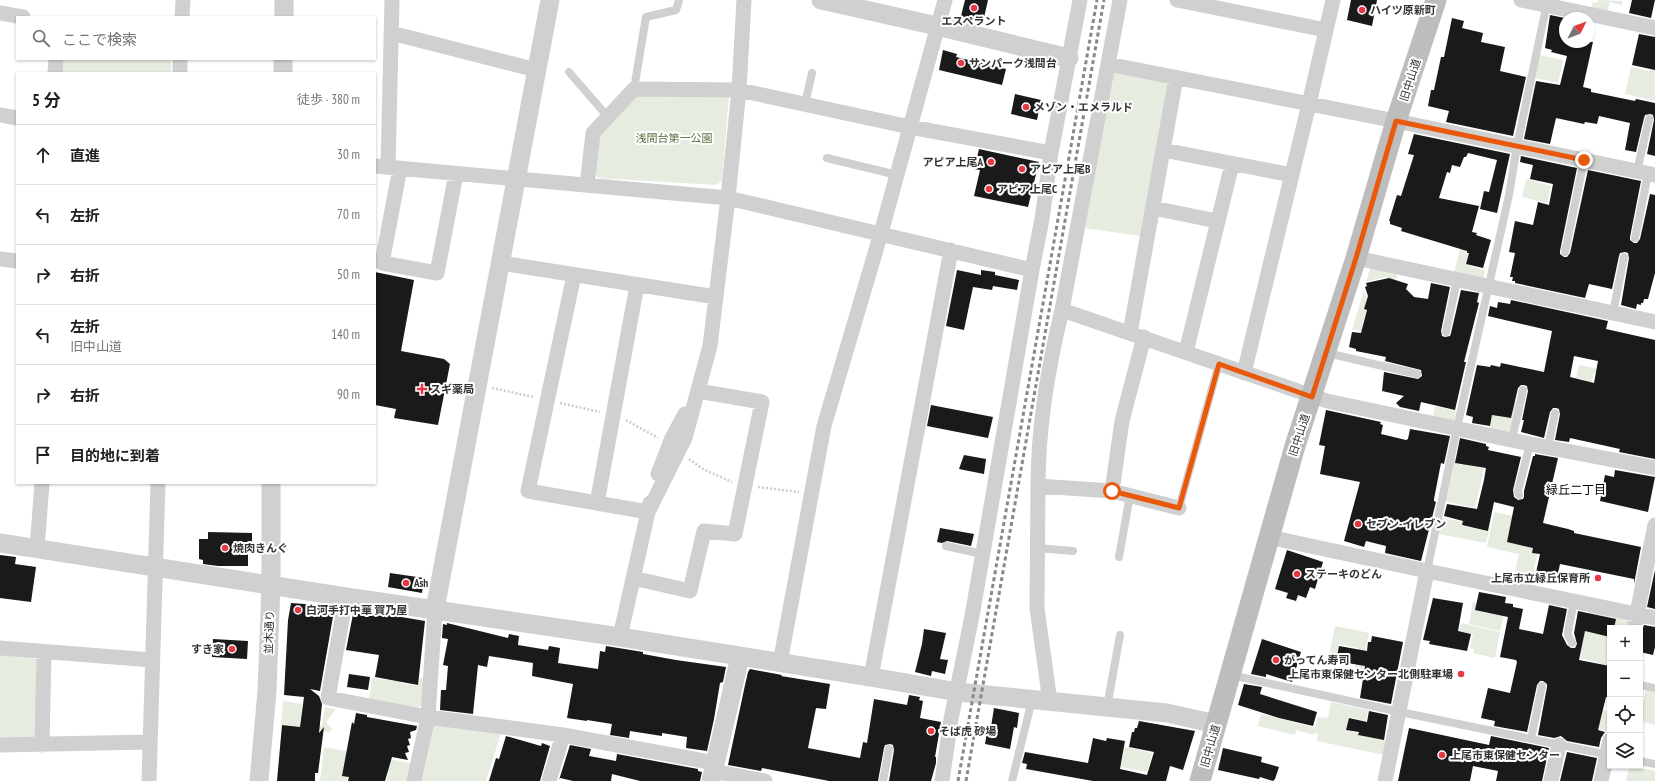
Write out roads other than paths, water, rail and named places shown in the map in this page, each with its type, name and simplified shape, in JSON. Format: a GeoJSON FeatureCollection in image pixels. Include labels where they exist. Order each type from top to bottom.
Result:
{"type":"FeatureCollection","features":[{"type":"Feature","properties":{"kind":"main road","name":"旧中山道"},"geometry":{"type":"LineString","coordinates":[[1200,781],[1295,446],[1356,258],[1396,121],[1436,0]]}},
{"type":"Feature","properties":{"kind":"street"},"geometry":{"type":"LineString","coordinates":[[182,16],[183,0]]}},
{"type":"Feature","properties":{"kind":"street"},"geometry":{"type":"LineString","coordinates":[[284,0],[284,16]]}},
{"type":"Feature","properties":{"kind":"street"},"geometry":{"type":"LineString","coordinates":[[392,0],[388,167],[382,263],[437,273],[456,174]]}},
{"type":"Feature","properties":{"kind":"street"},"geometry":{"type":"LineString","coordinates":[[414,781],[428,717],[435,609],[550,0]]}},
{"type":"Feature","properties":{"kind":"street"},"geometry":{"type":"LineString","coordinates":[[620,637],[648,512],[660,466],[673,449],[698,391],[710,346],[728,198],[739,90],[744,0]]}},
{"type":"Feature","properties":{"kind":"street"},"geometry":{"type":"LineString","coordinates":[[821,0],[1069,58]]}},
{"type":"Feature","properties":{"kind":"street"},"geometry":{"type":"LineString","coordinates":[[780,663],[824,426],[881,233],[945,0]]}},
{"type":"Feature","properties":{"kind":"street"},"geometry":{"type":"LineString","coordinates":[[942,781],[951,719],[958,692],[1042,219],[1051,154],[1080,0]]}},
{"type":"Feature","properties":{"kind":"street"},"geometry":{"type":"LineString","coordinates":[[1041,701],[1037,608],[1038,459],[1045,401],[1120,0]]}},
{"type":"Feature","properties":{"kind":"street"},"geometry":{"type":"LineString","coordinates":[[1177,0],[1326,30]]}},
{"type":"Feature","properties":{"kind":"street"},"geometry":{"type":"LineString","coordinates":[[1244,373],[1310,104],[1333,0]]}},
{"type":"Feature","properties":{"kind":"street"},"geometry":{"type":"LineString","coordinates":[[1521,0],[1547,3],[1655,28]]}},
{"type":"Feature","properties":{"kind":"street"},"geometry":{"type":"LineString","coordinates":[[0,13],[17,16]]}},
{"type":"Feature","properties":{"kind":"street"},"geometry":{"type":"LineString","coordinates":[[391,33],[537,70]]}},
{"type":"Feature","properties":{"kind":"street"},"geometry":{"type":"LineString","coordinates":[[55,72],[56,60]]}},
{"type":"Feature","properties":{"kind":"street"},"geometry":{"type":"LineString","coordinates":[[180,60],[180,72]]}},
{"type":"Feature","properties":{"kind":"street"},"geometry":{"type":"LineString","coordinates":[[282,72],[283,60]]}},
{"type":"Feature","properties":{"kind":"street"},"geometry":{"type":"LineString","coordinates":[[1108,64],[1396,121],[1647,173]]}},
{"type":"Feature","properties":{"kind":"street"},"geometry":{"type":"LineString","coordinates":[[1112,491],[1122,421],[1137,335],[1152,208],[1176,78]]}},
{"type":"Feature","properties":{"kind":"street"},"geometry":{"type":"LineString","coordinates":[[587,186],[593,133],[634,89],[739,90],[910,127],[1051,154]]}},
{"type":"Feature","properties":{"kind":"street"},"geometry":{"type":"LineString","coordinates":[[0,116],[16,118]]}},
{"type":"Feature","properties":{"kind":"street"},"geometry":{"type":"LineString","coordinates":[[1163,150],[1292,175]]}},
{"type":"Feature","properties":{"kind":"street"},"geometry":{"type":"LineString","coordinates":[[1186,352],[1232,164]]}},
{"type":"Feature","properties":{"kind":"street"},"geometry":{"type":"LineString","coordinates":[[388,167],[517,180],[728,198],[881,233],[1032,270]]}},
{"type":"Feature","properties":{"kind":"street"},"geometry":{"type":"LineString","coordinates":[[1152,208],[1217,221]]}},
{"type":"Feature","properties":{"kind":"street"},"geometry":{"type":"LineString","coordinates":[[871,677],[951,250]]}},
{"type":"Feature","properties":{"kind":"street"},"geometry":{"type":"LineString","coordinates":[[1356,258],[1655,322]]}},
{"type":"Feature","properties":{"kind":"street"},"geometry":{"type":"LineString","coordinates":[[0,259],[16,261]]}},
{"type":"Feature","properties":{"kind":"street"},"geometry":{"type":"LineString","coordinates":[[501,263],[716,297]]}},
{"type":"Feature","properties":{"kind":"street"},"geometry":{"type":"LineString","coordinates":[[574,275],[528,491],[648,512]]}},
{"type":"Feature","properties":{"kind":"street"},"geometry":{"type":"LineString","coordinates":[[597,503],[637,285]]}},
{"type":"Feature","properties":{"kind":"street"},"geometry":{"type":"LineString","coordinates":[[1062,310],[1312,397],[1530,444],[1655,468]]}},
{"type":"Feature","properties":{"kind":"street"},"geometry":{"type":"LineString","coordinates":[[633,578],[690,591],[704,531],[735,534],[762,402],[698,391]]}},
{"type":"Feature","properties":{"kind":"street"},"geometry":{"type":"LineString","coordinates":[[37,549],[42,484]]}},
{"type":"Feature","properties":{"kind":"street"},"geometry":{"type":"LineString","coordinates":[[149,781],[158,484]]}},
{"type":"Feature","properties":{"kind":"street","name":"並木通り"},"geometry":{"type":"LineString","coordinates":[[259,781],[267,691],[271,585],[271,484]]}},
{"type":"Feature","properties":{"kind":"street"},"geometry":{"type":"LineString","coordinates":[[1038,486],[1112,491],[1179,508]]}},
{"type":"Feature","properties":{"kind":"street"},"geometry":{"type":"LineString","coordinates":[[1635,621],[1650,571],[1655,525]]}},
{"type":"Feature","properties":{"kind":"street"},"geometry":{"type":"LineString","coordinates":[[1269,537],[1574,601],[1635,621],[1655,618]]}},
{"type":"Feature","properties":{"kind":"street"},"geometry":{"type":"LineString","coordinates":[[0,543],[346,597],[620,637],[958,692],[1167,713],[1216,724]]}},
{"type":"Feature","properties":{"kind":"street"},"geometry":{"type":"LineString","coordinates":[[1385,781],[1427,571]]}},
{"type":"Feature","properties":{"kind":"street"},"geometry":{"type":"LineString","coordinates":[[346,597],[328,698],[428,717],[563,735],[713,772],[765,781]]}},
{"type":"Feature","properties":{"kind":"street"},"geometry":{"type":"LineString","coordinates":[[0,648],[152,660]]}},
{"type":"Feature","properties":{"kind":"street"},"geometry":{"type":"LineString","coordinates":[[42,744],[44,652]]}},
{"type":"Feature","properties":{"kind":"street"},"geometry":{"type":"LineString","coordinates":[[713,772],[740,657]]}},
{"type":"Feature","properties":{"kind":"street"},"geometry":{"type":"LineString","coordinates":[[549,781],[563,735]]}},
{"type":"Feature","properties":{"kind":"street"},"geometry":{"type":"LineString","coordinates":[[0,746],[150,742]]}},
{"type":"Feature","properties":{"kind":"street"},"geometry":{"type":"LineString","coordinates":[[1551,781],[1559,745]]}},
{"type":"Feature","properties":{"kind":"street"},"geometry":{"type":"LineString","coordinates":[[1601,781],[1607,758]]}},
{"type":"Feature","properties":{"kind":"lane"},"geometry":{"type":"LineString","coordinates":[[634,89],[646,16],[676,10],[679,0]]}},
{"type":"Feature","properties":{"kind":"lane"},"geometry":{"type":"LineString","coordinates":[[1427,571],[1509,195],[1517,146],[1547,3]]}},
{"type":"Feature","properties":{"kind":"lane"},"geometry":{"type":"LineString","coordinates":[[569,72],[608,117]]}},
{"type":"Feature","properties":{"kind":"lane"},"geometry":{"type":"LineString","coordinates":[[805,104],[812,73]]}},
{"type":"Feature","properties":{"kind":"lane"},"geometry":{"type":"LineString","coordinates":[[1635,238],[1647,173],[1649,119]]}},
{"type":"Feature","properties":{"kind":"lane"},"geometry":{"type":"LineString","coordinates":[[827,158],[897,175]]}},
{"type":"Feature","properties":{"kind":"lane"},"geometry":{"type":"LineString","coordinates":[[1565,252],[1584,160]]}},
{"type":"Feature","properties":{"kind":"lane"},"geometry":{"type":"LineString","coordinates":[[1613,313],[1624,257]]}},
{"type":"Feature","properties":{"kind":"lane"},"geometry":{"type":"LineString","coordinates":[[1446,332],[1457,280]]}},
{"type":"Feature","properties":{"kind":"lane"},"geometry":{"type":"LineString","coordinates":[[1326,353],[1417,374]]}},
{"type":"Feature","properties":{"kind":"lane"},"geometry":{"type":"LineString","coordinates":[[1179,508],[1219,364]]}},
{"type":"Feature","properties":{"kind":"lane"},"geometry":{"type":"LineString","coordinates":[[1512,440],[1524,390]]}},
{"type":"Feature","properties":{"kind":"lane"},"geometry":{"type":"LineString","coordinates":[[1548,447],[1555,413]]}},
{"type":"Feature","properties":{"kind":"lane"},"geometry":{"type":"LineString","coordinates":[[1519,495],[1518,491],[1530,444]]}},
{"type":"Feature","properties":{"kind":"lane"},"geometry":{"type":"LineString","coordinates":[[1119,557],[1130,495]]}},
{"type":"Feature","properties":{"kind":"lane"},"geometry":{"type":"LineString","coordinates":[[946,546],[982,554]]}},
{"type":"Feature","properties":{"kind":"lane"},"geometry":{"type":"LineString","coordinates":[[1037,548],[1073,551]]}},
{"type":"Feature","properties":{"kind":"lane"},"geometry":{"type":"LineString","coordinates":[[1572,643],[1568,632],[1574,601]]}},
{"type":"Feature","properties":{"kind":"lane"},"geometry":{"type":"LineString","coordinates":[[1108,707],[1120,634]]}},
{"type":"Feature","properties":{"kind":"lane"},"geometry":{"type":"LineString","coordinates":[[1230,674],[1400,712],[1559,745],[1607,750]]}},
{"type":"Feature","properties":{"kind":"lane"},"geometry":{"type":"LineString","coordinates":[[1531,739],[1542,686]]}},
{"type":"Feature","properties":{"kind":"lane"},"geometry":{"type":"LineString","coordinates":[[1643,686],[1655,688]]}},
{"type":"Feature","properties":{"kind":"lane"},"geometry":{"type":"LineString","coordinates":[[1012,781],[1041,701]]}},
{"type":"Feature","properties":{"kind":"lane"},"geometry":{"type":"LineString","coordinates":[[884,781],[889,749]]}},
{"type":"Feature","properties":{"kind":"lane"},"geometry":{"type":"LineString","coordinates":[[1643,762],[1655,764]]}},
{"type":"Feature","properties":{"kind":"railway"},"geometry":{"type":"LineString","coordinates":[[958,781],[1097,0]]}},
{"type":"Feature","properties":{"kind":"railway"},"geometry":{"type":"LineString","coordinates":[[966,781],[1104,0]]}},
{"type":"Feature","properties":{"kind":"place","name":"エスペラント"},"geometry":{"type":"Point","coordinates":[974,8]}},
{"type":"Feature","properties":{"kind":"place","name":"ハイツ原新町"},"geometry":{"type":"Point","coordinates":[1362,10]}},
{"type":"Feature","properties":{"kind":"place","name":"サンパーク浅間台"},"geometry":{"type":"Point","coordinates":[961,63]}},
{"type":"Feature","properties":{"kind":"place","name":"メゾン・エメラルド"},"geometry":{"type":"Point","coordinates":[1026,107]}},
{"type":"Feature","properties":{"kind":"place","name":"アピア上尾A"},"geometry":{"type":"Point","coordinates":[991,162]}},
{"type":"Feature","properties":{"kind":"place","name":"アピア上尾B"},"geometry":{"type":"Point","coordinates":[1022,169]}},
{"type":"Feature","properties":{"kind":"place","name":"アピア上尾C"},"geometry":{"type":"Point","coordinates":[989,189]}},
{"type":"Feature","properties":{"kind":"place","name":"スギ薬局"},"geometry":{"type":"Point","coordinates":[422,389]}},
{"type":"Feature","properties":{"kind":"place","name":"セブン-イレブン"},"geometry":{"type":"Point","coordinates":[1358,524]}},
{"type":"Feature","properties":{"kind":"place","name":"焼肉きんぐ"},"geometry":{"type":"Point","coordinates":[225,548]}},
{"type":"Feature","properties":{"kind":"place","name":"ステーキのどん"},"geometry":{"type":"Point","coordinates":[1297,574]}},
{"type":"Feature","properties":{"kind":"place","name":"上尾市立緑丘保育所"},"geometry":{"type":"Point","coordinates":[1598,578]}},
{"type":"Feature","properties":{"kind":"place","name":"Ash"},"geometry":{"type":"Point","coordinates":[406,583]}},
{"type":"Feature","properties":{"kind":"place","name":"白河手打中華 賀乃屋"},"geometry":{"type":"Point","coordinates":[298,610]}},
{"type":"Feature","properties":{"kind":"place","name":"すき家"},"geometry":{"type":"Point","coordinates":[232,649]}},
{"type":"Feature","properties":{"kind":"place","name":"がってん寿司"},"geometry":{"type":"Point","coordinates":[1276,660]}},
{"type":"Feature","properties":{"kind":"place","name":"上尾市東保健センター北側駐車場"},"geometry":{"type":"Point","coordinates":[1461,674]}},
{"type":"Feature","properties":{"kind":"place","name":"そば虎 砂場"},"geometry":{"type":"Point","coordinates":[931,731]}},
{"type":"Feature","properties":{"kind":"place","name":"上尾市東保健センター"},"geometry":{"type":"Point","coordinates":[1442,755]}},
{"type":"Feature","properties":{"kind":"district","name":"緑丘二丁目"},"geometry":{"type":"Point","coordinates":[1576,490]}},
{"type":"Feature","properties":{"kind":"park label","name":"浅間台第一公園"},"geometry":{"type":"Point","coordinates":[674,138]}}]}
